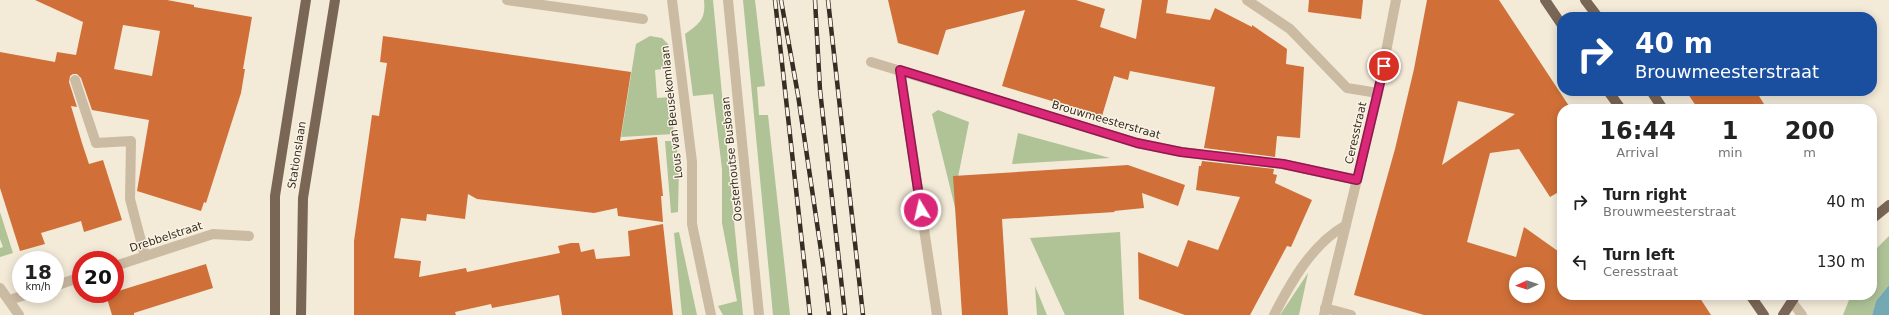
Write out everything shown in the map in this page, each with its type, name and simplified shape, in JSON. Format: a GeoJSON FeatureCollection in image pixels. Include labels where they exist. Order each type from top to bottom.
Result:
{"type":"FeatureCollection","features":[{"type":"Feature","properties":{"kind":"main road","name":"Stationslaan"},"geometry":{"type":"LineString","coordinates":[[275,315],[275,196],[306,0]]}},
{"type":"Feature","properties":{"kind":"main road","name":"Stationslaan"},"geometry":{"type":"LineString","coordinates":[[301,315],[303,198],[335,0]]}},
{"type":"Feature","properties":{"kind":"main road"},"geometry":{"type":"LineString","coordinates":[[1545,0],[1557,18]]}},
{"type":"Feature","properties":{"kind":"main road"},"geometry":{"type":"LineString","coordinates":[[1585,0],[1594,12]]}},
{"type":"Feature","properties":{"kind":"main road"},"geometry":{"type":"LineString","coordinates":[[1877,215],[1889,205]]}},
{"type":"Feature","properties":{"kind":"main road"},"geometry":{"type":"LineString","coordinates":[[1754,300],[1764,315]]}},
{"type":"Feature","properties":{"kind":"main road"},"geometry":{"type":"LineString","coordinates":[[1783,315],[1790,300]]}},
{"type":"Feature","properties":{"kind":"street"},"geometry":{"type":"LineString","coordinates":[[507,0],[643,19]]}},
{"type":"Feature","properties":{"kind":"street","name":"Lous van Beusekomlaan"},"geometry":{"type":"LineString","coordinates":[[672,0],[692,162],[692,224],[711,315]]}},
{"type":"Feature","properties":{"kind":"street","name":"Oosterhoutse Busbaan"},"geometry":{"type":"LineString","coordinates":[[728,0],[759,315]]}},
{"type":"Feature","properties":{"kind":"street"},"geometry":{"type":"LineString","coordinates":[[1247,0],[1290,29],[1347,88],[1378,93]]}},
{"type":"Feature","properties":{"kind":"street","name":"Ceresstraat"},"geometry":{"type":"LineString","coordinates":[[1324,312],[1378,93],[1396,0]]}},
{"type":"Feature","properties":{"kind":"street","name":"Brouwmeesterstraat"},"geometry":{"type":"LineString","coordinates":[[870,62],[1137,143],[1181,152],[1283,164],[1357,180]]}},
{"type":"Feature","properties":{"kind":"street"},"geometry":{"type":"LineString","coordinates":[[900,70],[937,315]]}},
{"type":"Feature","properties":{"kind":"street"},"geometry":{"type":"LineString","coordinates":[[75,80],[96,144],[131,141],[130,199],[145,256]]}},
{"type":"Feature","properties":{"kind":"street"},"geometry":{"type":"LineString","coordinates":[[1274,315],[1298,270],[1335,231],[1346,225]]}},
{"type":"Feature","properties":{"kind":"street","name":"Drebbelstraat"},"geometry":{"type":"LineString","coordinates":[[124,263],[213,234],[249,236]]}},
{"type":"Feature","properties":{"kind":"street"},"geometry":{"type":"LineString","coordinates":[[0,288],[20,315]]}},
{"type":"Feature","properties":{"kind":"street"},"geometry":{"type":"LineString","coordinates":[[1794,300],[1802,315]]}},
{"type":"Feature","properties":{"kind":"street"},"geometry":{"type":"LineString","coordinates":[[1324,312],[1351,315]]}},
{"type":"Feature","properties":{"kind":"green space"},"geometry":{"type":"Polygon","coordinates":[[[704,0],[713,0],[743,315],[723,315],[718,306],[737,301],[722,223],[722,169],[713,94],[693,96],[685,34],[695,27],[701,20],[704,12],[704,0]]]}},
{"type":"Feature","properties":{"kind":"green space"},"geometry":{"type":"Polygon","coordinates":[[[743,0],[755,0],[765,86],[757,87],[759,115],[768,115],[790,315],[773,315],[743,0]]]}},
{"type":"Feature","properties":{"kind":"green space"},"geometry":{"type":"Polygon","coordinates":[[[650,36],[662,38],[669,45],[669,68],[655,70],[657,98],[670,97],[674,134],[621,137],[636,44],[650,36]]]}},
{"type":"Feature","properties":{"kind":"green space"},"geometry":{"type":"Polygon","coordinates":[[[938,110],[969,122],[958,177],[962,236],[932,114],[938,110]]]}},
{"type":"Feature","properties":{"kind":"green space"},"geometry":{"type":"Polygon","coordinates":[[[1018,133],[1110,158],[1012,164],[1018,133]]]}},
{"type":"Feature","properties":{"kind":"green space"},"geometry":{"type":"Polygon","coordinates":[[[665,141],[676,141],[679,164],[678,212],[671,213],[665,141]]]}},
{"type":"Feature","properties":{"kind":"green space"},"geometry":{"type":"Polygon","coordinates":[[[0,212],[12,253],[0,257],[0,248],[3,247],[0,239],[0,212]]]}},
{"type":"Feature","properties":{"kind":"green space"},"geometry":{"type":"Polygon","coordinates":[[[679,232],[697,315],[682,315],[674,233],[679,232]]]}},
{"type":"Feature","properties":{"kind":"green space"},"geometry":{"type":"Polygon","coordinates":[[[1120,232],[1124,315],[1065,315],[1030,238],[1120,232]]]}},
{"type":"Feature","properties":{"kind":"green space"},"geometry":{"type":"Polygon","coordinates":[[[1889,236],[1889,285],[1877,300],[1877,248],[1889,236]]]}},
{"type":"Feature","properties":{"kind":"green space"},"geometry":{"type":"Polygon","coordinates":[[[1308,273],[1299,315],[1280,315],[1308,273]]]}},
{"type":"Feature","properties":{"kind":"green space"},"geometry":{"type":"Polygon","coordinates":[[[1035,286],[1047,315],[1037,315],[1035,286]]]}},
{"type":"Feature","properties":{"kind":"green space"},"geometry":{"type":"Polygon","coordinates":[[[1849,300],[1877,300],[1872,315],[1843,315],[1849,300]]]}},
{"type":"Feature","properties":{"kind":"water"},"geometry":{"type":"Polygon","coordinates":[[[1889,285],[1889,315],[1872,315],[1877,300],[1889,285]]]}},
{"type":"Feature","properties":{"kind":"building"},"geometry":{"type":"Polygon","coordinates":[[[35,0],[167,0],[194,5],[194,7],[252,17],[243,69],[245,69],[241,93],[206,203],[204,202],[201,211],[137,191],[149,120],[92,110],[81,78],[77,74],[73,74],[70,76],[69,82],[77,107],[71,106],[89,164],[103,160],[122,220],[84,232],[81,221],[41,233],[45,244],[20,251],[0,188],[0,52],[55,62],[57,52],[76,55],[83,22],[35,0]],[[123,25],[114,69],[152,76],[160,31],[123,25]]]}},
{"type":"Feature","properties":{"kind":"building"},"geometry":{"type":"Polygon","coordinates":[[[888,0],[1076,0],[1105,9],[1100,27],[1136,39],[1142,0],[1168,0],[1166,13],[1210,20],[1215,8],[1252,27],[1252,25],[1287,49],[1286,64],[1304,67],[1300,138],[1277,136],[1275,157],[1204,148],[1215,87],[1130,71],[1128,80],[1114,76],[1102,116],[1002,86],[1025,10],[946,30],[938,55],[898,43],[888,0]]]}},
{"type":"Feature","properties":{"kind":"building"},"geometry":{"type":"Polygon","coordinates":[[[1309,0],[1363,0],[1361,19],[1308,12],[1309,0]]]}},
{"type":"Feature","properties":{"kind":"building"},"geometry":{"type":"Polygon","coordinates":[[[1427,0],[1499,0],[1557,88],[1557,96],[1562,96],[1568,104],[1557,104],[1557,193],[1550,197],[1519,149],[1490,153],[1467,242],[1516,257],[1524,227],[1557,250],[1557,300],[1701,300],[1711,315],[1424,315],[1354,295],[1395,149],[1414,69],[1427,0]],[[1458,101],[1442,165],[1515,114],[1458,101]]]}},
{"type":"Feature","properties":{"kind":"building"},"geometry":{"type":"Polygon","coordinates":[[[383,36],[631,72],[620,141],[657,137],[663,196],[661,196],[663,222],[618,216],[617,208],[594,213],[477,199],[468,194],[465,219],[427,214],[426,221],[401,218],[394,258],[421,261],[419,277],[466,268],[467,272],[560,253],[558,246],[571,243],[579,243],[581,252],[594,249],[596,259],[630,256],[628,231],[663,224],[673,315],[562,315],[559,295],[492,308],[491,304],[455,312],[456,315],[354,315],[354,241],[372,115],[379,116],[387,63],[380,62],[383,36]]]}},
{"type":"Feature","properties":{"kind":"building"},"geometry":{"type":"Polygon","coordinates":[[[1689,96],[1759,96],[1764,104],[1695,104],[1689,96]]]}},
{"type":"Feature","properties":{"kind":"building"},"geometry":{"type":"Polygon","coordinates":[[[1202,161],[1274,169],[1273,174],[1277,175],[1275,183],[1312,200],[1291,247],[1287,246],[1250,315],[1185,315],[1139,299],[1138,252],[1178,267],[1188,240],[1218,250],[1240,197],[1196,190],[1199,166],[1201,166],[1202,161]]]}},
{"type":"Feature","properties":{"kind":"building"},"geometry":{"type":"Polygon","coordinates":[[[1128,165],[1185,185],[1178,206],[1142,193],[1144,208],[1114,211],[1115,212],[1002,219],[1008,315],[962,315],[953,176],[1128,165]]]}},
{"type":"Feature","properties":{"kind":"building"},"geometry":{"type":"Polygon","coordinates":[[[206,264],[213,288],[134,313],[134,315],[112,315],[108,303],[124,303],[124,289],[206,264]]]}},
{"type":"Feature","properties":{"kind":"railway"},"geometry":{"type":"LineString","coordinates":[[775,0],[810,315]]}},
{"type":"Feature","properties":{"kind":"railway"},"geometry":{"type":"LineString","coordinates":[[781,0],[798,95],[829,315]]}},
{"type":"Feature","properties":{"kind":"railway"},"geometry":{"type":"LineString","coordinates":[[815,0],[820,90],[845,315]]}},
{"type":"Feature","properties":{"kind":"railway"},"geometry":{"type":"LineString","coordinates":[[828,0],[863,315]]}},
{"type":"Feature","properties":{"kind":"route"},"geometry":{"type":"LineString","coordinates":[[921,210],[900,70],[1137,143],[1181,152],[1283,164],[1357,180],[1384,66]]}}]}
